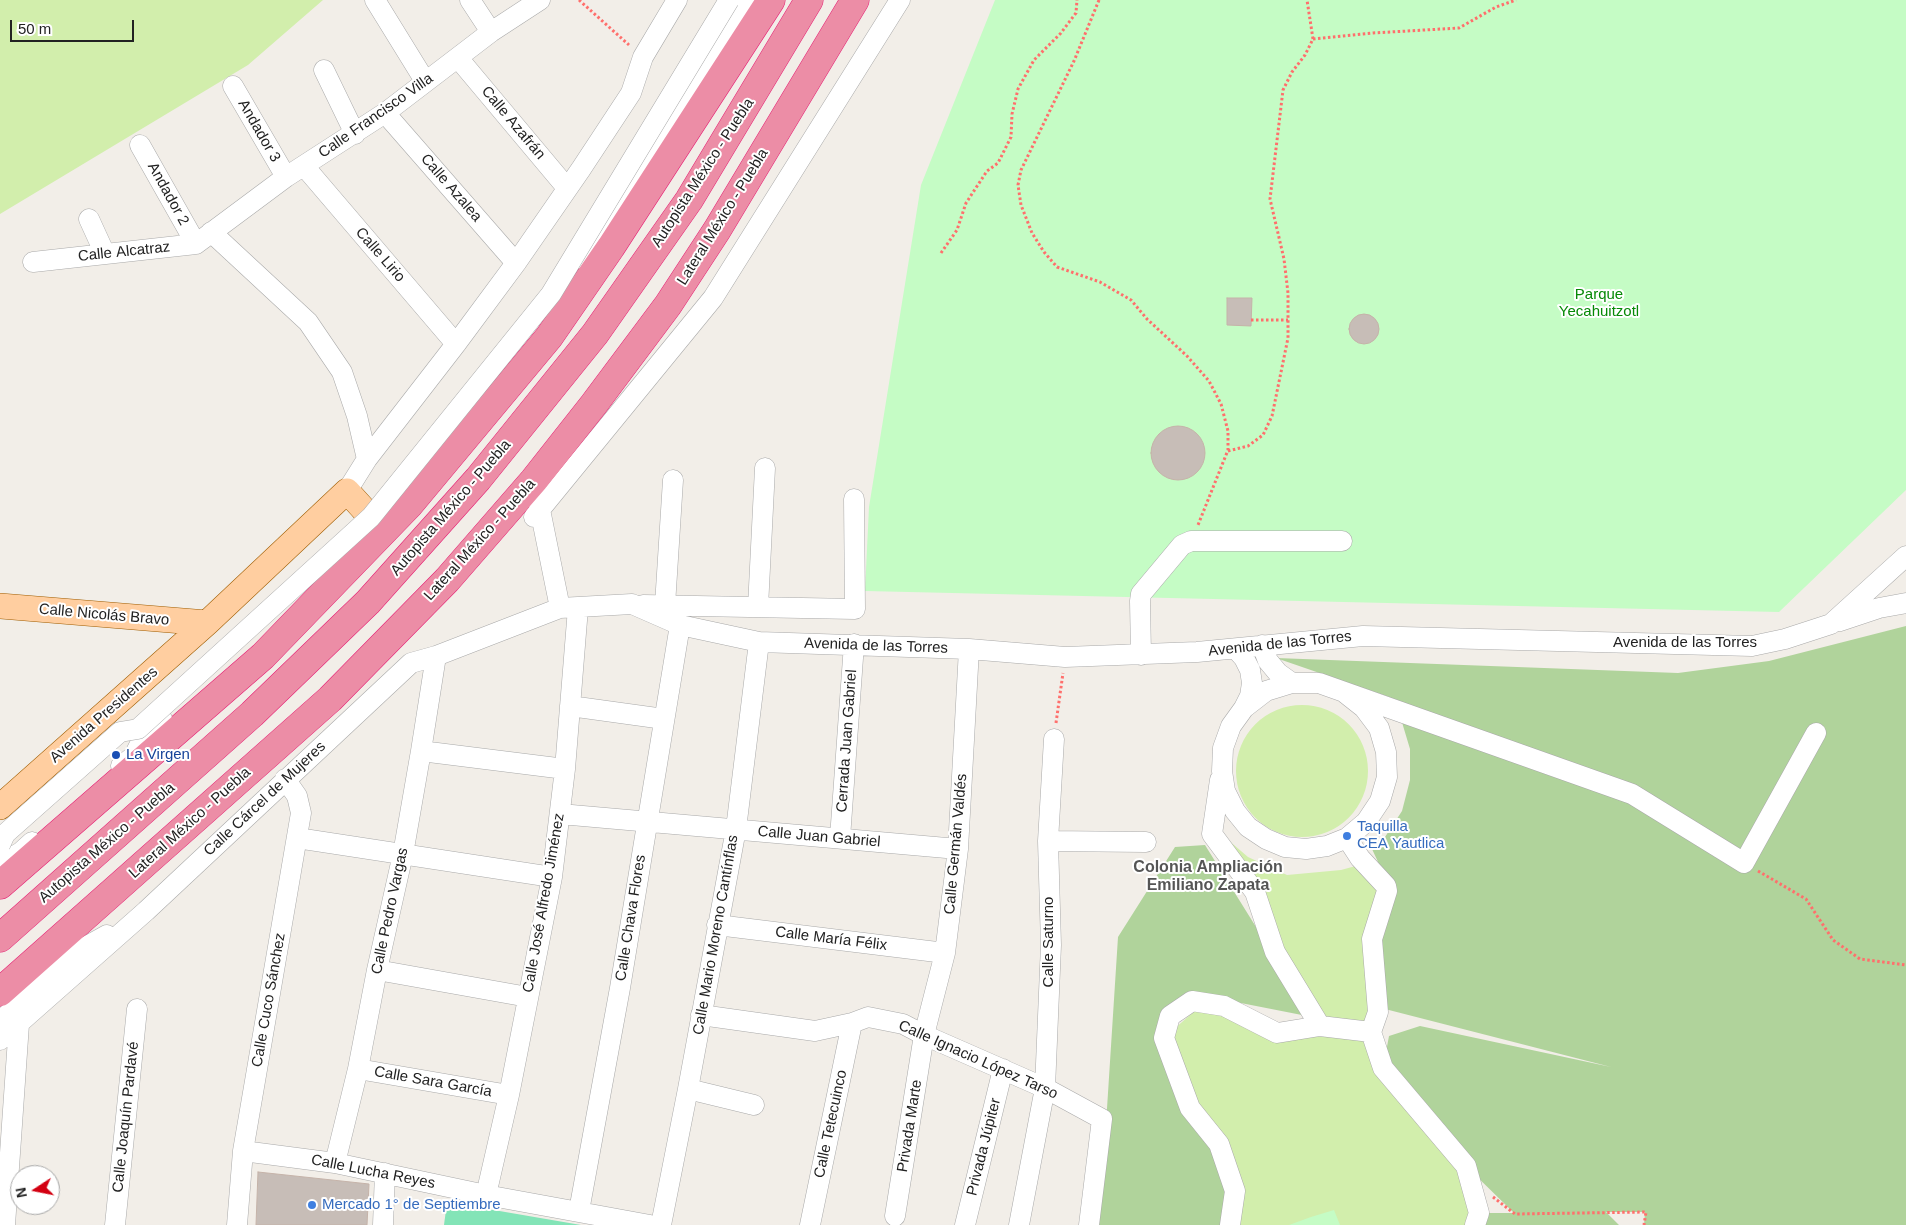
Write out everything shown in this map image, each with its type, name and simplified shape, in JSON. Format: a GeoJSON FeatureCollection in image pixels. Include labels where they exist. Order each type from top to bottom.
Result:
{"type":"FeatureCollection","features":[{"type":"Feature","properties":{"kind":"highway"},"geometry":{"type":"LineString","coordinates":[[0,845],[272,604],[366,512],[531,309],[729,0]]}},
{"type":"Feature","properties":{"kind":"highway"},"geometry":{"type":"LineString","coordinates":[[0,885],[263,656],[409,505],[549,337],[611,247],[771,0]]}},
{"type":"Feature","properties":{"kind":"highway","name":"Autopista México - Puebla"},"geometry":{"type":"LineString","coordinates":[[0,938],[252,714],[368,602],[473,486],[595,334],[689,200],[809,0]]}},
{"type":"Feature","properties":{"kind":"highway","name":"Lateral México - Puebla"},"geometry":{"type":"LineString","coordinates":[[0,992],[330,699],[446,580],[534,507],[627,361],[690,272],[722,222],[855,0]]}},
{"type":"Feature","properties":{"kind":"main road"},"geometry":{"type":"LineString","coordinates":[[346,491],[366,512]]}},
{"type":"Feature","properties":{"kind":"main road","name":"Avenida Presidentes"},"geometry":{"type":"LineString","coordinates":[[0,807],[207,623],[346,491]]}},
{"type":"Feature","properties":{"kind":"main road","name":"Calle Nicolás Bravo"},"geometry":{"type":"LineString","coordinates":[[0,606],[207,623]]}},
{"type":"Feature","properties":{"kind":"street"},"geometry":{"type":"LineString","coordinates":[[374,0],[425,81]]}},
{"type":"Feature","properties":{"kind":"street"},"geometry":{"type":"LineString","coordinates":[[470,0],[491,32]]}},
{"type":"Feature","properties":{"kind":"street","name":"Calle Francisco Villa"},"geometry":{"type":"LineString","coordinates":[[212,232],[286,177],[386,113],[425,81],[491,32],[540,0]]}},
{"type":"Feature","properties":{"kind":"street"},"geometry":{"type":"LineString","coordinates":[[346,491],[367,459],[516,263],[568,188],[631,93],[643,57],[677,0]]}},
{"type":"Feature","properties":{"kind":"street"},"geometry":{"type":"LineString","coordinates":[[0,845],[5,834],[120,732],[138,729],[371,517],[551,294],[729,0]]}},
{"type":"Feature","properties":{"kind":"street"},"geometry":{"type":"LineString","coordinates":[[0,864],[21,852],[134,756],[145,734],[374,526],[555,302],[708,65],[746,0]]}},
{"type":"Feature","properties":{"kind":"street"},"geometry":{"type":"LineString","coordinates":[[569,608],[534,507],[713,298],[900,0]]}},
{"type":"Feature","properties":{"kind":"street","name":"Calle Azafrán"},"geometry":{"type":"LineString","coordinates":[[458,58],[568,188]]}},
{"type":"Feature","properties":{"kind":"street"},"geometry":{"type":"LineString","coordinates":[[324,70],[355,134]]}},
{"type":"Feature","properties":{"kind":"street","name":"Andador 3"},"geometry":{"type":"LineString","coordinates":[[232,86],[286,177]]}},
{"type":"Feature","properties":{"kind":"street","name":"Calle Azalea"},"geometry":{"type":"LineString","coordinates":[[386,113],[516,263]]}},
{"type":"Feature","properties":{"kind":"street","name":"Andador 2"},"geometry":{"type":"LineString","coordinates":[[140,144],[196,244]]}},
{"type":"Feature","properties":{"kind":"street","name":"Calle Lirio"},"geometry":{"type":"LineString","coordinates":[[304,166],[456,344]]}},
{"type":"Feature","properties":{"kind":"street"},"geometry":{"type":"LineString","coordinates":[[89,219],[105,254]]}},
{"type":"Feature","properties":{"kind":"street"},"geometry":{"type":"LineString","coordinates":[[196,244],[212,232],[308,322],[342,372],[357,416],[367,459]]}},
{"type":"Feature","properties":{"kind":"street","name":"Calle Alcatraz"},"geometry":{"type":"LineString","coordinates":[[32,262],[196,244]]}},
{"type":"Feature","properties":{"kind":"street"},"geometry":{"type":"LineString","coordinates":[[758,607],[765,468]]}},
{"type":"Feature","properties":{"kind":"street"},"geometry":{"type":"LineString","coordinates":[[665,605],[673,480]]}},
{"type":"Feature","properties":{"kind":"street","name":"Avenida de las Torres"},"geometry":{"type":"LineString","coordinates":[[569,608],[632,604],[855,609],[854,499]]}},
{"type":"Feature","properties":{"kind":"street"},"geometry":{"type":"LineString","coordinates":[[1141,655],[1141,594],[1182,545],[1191,541],[1342,541]]}},
{"type":"Feature","properties":{"kind":"street","name":"Avenida de las Torres"},"geometry":{"type":"LineString","coordinates":[[632,604],[680,625],[760,642],[854,644],[1065,657],[1141,655],[1236,649],[1364,636],[1752,646],[1785,639],[1831,624],[1906,556]]}},
{"type":"Feature","properties":{"kind":"street"},"geometry":{"type":"LineString","coordinates":[[1831,624],[1878,608],[1906,603]]}},
{"type":"Feature","properties":{"kind":"street","name":"Calle Cárcel de Mujeres"},"geometry":{"type":"LineString","coordinates":[[0,1040],[9,1023],[146,911],[411,663],[436,656],[569,608]]}},
{"type":"Feature","properties":{"kind":"street","name":"Calle José Alfredo Jiménez"},"geometry":{"type":"LineString","coordinates":[[486,1195],[509,1095],[552,877],[565,769],[570,706],[569,608]]}},
{"type":"Feature","properties":{"kind":"street","name":"Calle Chava Flores"},"geometry":{"type":"LineString","coordinates":[[578,1211],[620,988],[680,625]]}},
{"type":"Feature","properties":{"kind":"street","name":"Calle Mario Moreno Cantínflas"},"geometry":{"type":"LineString","coordinates":[[661,1225],[736,829],[760,642]]}},
{"type":"Feature","properties":{"kind":"street","name":"Cerrada Juan Gabriel"},"geometry":{"type":"LineString","coordinates":[[840,838],[854,644]]}},
{"type":"Feature","properties":{"kind":"street"},"geometry":{"type":"LineString","coordinates":[[1262,645],[1268,661],[1278,673],[1292,683]]}},
{"type":"Feature","properties":{"kind":"street"},"geometry":{"type":"LineString","coordinates":[[1236,649],[1244,658],[1251,676],[1250,696],[1231,726],[1223,748],[1222,771],[1212,834],[1255,892],[1275,952],[1320,1026]]}},
{"type":"Feature","properties":{"kind":"street","name":"Calle Germán Valdés"},"geometry":{"type":"LineString","coordinates":[[924,1036],[945,952],[958,849],[969,650]]}},
{"type":"Feature","properties":{"kind":"street","name":"Calle Pedro Vargas"},"geometry":{"type":"LineString","coordinates":[[335,1163],[358,1068],[377,970],[403,854],[436,656]]}},
{"type":"Feature","properties":{"kind":"street"},"geometry":{"type":"LineString","coordinates":[[1244,708],[1266,691],[1292,683],[1319,684],[1632,794],[1744,863],[1816,733]]}},
{"type":"Feature","properties":{"kind":"street"},"geometry":{"type":"LineString","coordinates":[[1222,771],[1225,791],[1235,811],[1248,827],[1266,839],[1285,847],[1306,849],[1327,846],[1347,838],[1366,822],[1380,801],[1387,777],[1386,752],[1379,728],[1364,708],[1345,693]]}},
{"type":"Feature","properties":{"kind":"street"},"geometry":{"type":"LineString","coordinates":[[570,706],[664,719]]}},
{"type":"Feature","properties":{"kind":"street","name":"Calle Saturno"},"geometry":{"type":"LineString","coordinates":[[1018,1225],[1045,1088],[1051,945],[1048,841],[1054,739]]}},
{"type":"Feature","properties":{"kind":"street"},"geometry":{"type":"LineString","coordinates":[[421,751],[565,769]]}},
{"type":"Feature","properties":{"kind":"street","name":"Calle Cuco Sánchez"},"geometry":{"type":"LineString","coordinates":[[237,1225],[243,1151],[301,813],[297,796],[285,779]]}},
{"type":"Feature","properties":{"kind":"street","name":"Calle Juan Gabriel"},"geometry":{"type":"LineString","coordinates":[[560,814],[958,849]]}},
{"type":"Feature","properties":{"kind":"street"},"geometry":{"type":"LineString","coordinates":[[297,838],[552,877]]}},
{"type":"Feature","properties":{"kind":"street"},"geometry":{"type":"LineString","coordinates":[[1347,838],[1360,858],[1386,886],[1387,891],[1372,939],[1378,1012],[1371,1032],[1384,1068],[1466,1166],[1479,1213],[1475,1225]]}},
{"type":"Feature","properties":{"kind":"street"},"geometry":{"type":"LineString","coordinates":[[1048,841],[1146,842]]}},
{"type":"Feature","properties":{"kind":"street"},"geometry":{"type":"LineString","coordinates":[[4,1225],[3,1198],[9,1023],[80,950],[146,911]]}},
{"type":"Feature","properties":{"kind":"street","name":"Calle María Félix"},"geometry":{"type":"LineString","coordinates":[[717,926],[945,952]]}},
{"type":"Feature","properties":{"kind":"street"},"geometry":{"type":"LineString","coordinates":[[377,970],[528,997]]}},
{"type":"Feature","properties":{"kind":"street"},"geometry":{"type":"LineString","coordinates":[[1230,1225],[1235,1191],[1219,1144],[1190,1108],[1164,1038],[1170,1016],[1192,1001],[1224,1006],[1277,1033],[1320,1026],[1371,1032]]}},
{"type":"Feature","properties":{"kind":"street","name":"Calle Joaquín Pardavé"},"geometry":{"type":"LineString","coordinates":[[115,1225],[137,1009]]}},
{"type":"Feature","properties":{"kind":"street","name":"Calle Ignacio López Tarso"},"geometry":{"type":"LineString","coordinates":[[701,1015],[815,1031],[852,1023],[868,1017],[903,1024],[924,1036],[1045,1088],[1102,1119],[1089,1225]]}},
{"type":"Feature","properties":{"kind":"street","name":"Calle Tetecuinco"},"geometry":{"type":"LineString","coordinates":[[810,1225],[852,1023]]}},
{"type":"Feature","properties":{"kind":"street","name":"Privada Marte"},"geometry":{"type":"LineString","coordinates":[[895,1216],[924,1036]]}},
{"type":"Feature","properties":{"kind":"street","name":"Calle Sara García"},"geometry":{"type":"LineString","coordinates":[[358,1068],[509,1095]]}},
{"type":"Feature","properties":{"kind":"street","name":"Privada Júpiter"},"geometry":{"type":"LineString","coordinates":[[965,1225],[1003,1069]]}},
{"type":"Feature","properties":{"kind":"street"},"geometry":{"type":"LineString","coordinates":[[688,1089],[754,1105]]}},
{"type":"Feature","properties":{"kind":"street","name":"Calle Lucha Reyes"},"geometry":{"type":"LineString","coordinates":[[243,1151],[335,1163],[486,1195],[650,1225]]}},
{"type":"Feature","properties":{"kind":"street"},"geometry":{"type":"LineString","coordinates":[[383,1225],[385,1173]]}},
{"type":"Feature","properties":{"kind":"path"},"geometry":{"type":"LineString","coordinates":[[579,0],[643,57]]}},
{"type":"Feature","properties":{"kind":"path"},"geometry":{"type":"LineString","coordinates":[[941,253],[957,230],[966,203],[987,171],[998,163],[1011,137],[1012,114],[1018,89],[1034,60],[1061,33],[1076,13],[1077,0]]}},
{"type":"Feature","properties":{"kind":"path"},"geometry":{"type":"LineString","coordinates":[[1099,0],[1074,61],[1021,170],[1018,185],[1021,205],[1032,232],[1044,252],[1057,267],[1100,282],[1131,300],[1147,320],[1187,356],[1209,381],[1221,404],[1228,431],[1228,451],[1191,541]]}},
{"type":"Feature","properties":{"kind":"path"},"geometry":{"type":"LineString","coordinates":[[1228,451],[1248,446],[1263,435],[1272,416],[1288,338],[1288,293],[1284,259],[1270,198],[1282,90],[1292,72],[1305,56],[1313,39],[1307,0]]}},
{"type":"Feature","properties":{"kind":"path"},"geometry":{"type":"LineString","coordinates":[[1313,39],[1459,28],[1496,7],[1516,0]]}},
{"type":"Feature","properties":{"kind":"path"},"geometry":{"type":"LineString","coordinates":[[1251,320],[1288,320]]}},
{"type":"Feature","properties":{"kind":"path"},"geometry":{"type":"LineString","coordinates":[[1054,739],[1065,657]]}},
{"type":"Feature","properties":{"kind":"path"},"geometry":{"type":"LineString","coordinates":[[1744,863],[1806,899],[1833,940],[1860,959],[1906,965]]}},
{"type":"Feature","properties":{"kind":"path"},"geometry":{"type":"LineString","coordinates":[[1489,1193],[1515,1214],[1646,1212],[1644,1225]]}},
{"type":"Feature","properties":{"kind":"green space"},"geometry":{"type":"Polygon","coordinates":[[[0,0],[323,0],[248,65],[0,214],[0,0]]]}},
{"type":"Feature","properties":{"kind":"green space","name":"Parque Yecahuitzotl"},"geometry":{"type":"Polygon","coordinates":[[[995,0],[1906,0],[1906,490],[1779,612],[865,591],[869,507],[921,185],[995,0]]]}},
{"type":"Feature","properties":{"kind":"green space"},"geometry":{"type":"Polygon","coordinates":[[[1906,626],[1906,1225],[1644,1225],[1645,1212],[1606,1212],[1619,1225],[1475,1225],[1479,1213],[1514,1213],[1466,1166],[1383,1068],[1389,1036],[1420,1026],[1611,1067],[1385,1009],[1379,949],[1392,892],[1372,849],[1385,837],[1402,811],[1410,780],[1410,749],[1401,719],[1389,697],[1276,658],[1678,673],[1769,661],[1906,626]]]}},
{"type":"Feature","properties":{"kind":"green space"},"geometry":{"type":"Polygon","coordinates":[[[1302,705],[1315,706],[1327,710],[1349,724],[1363,746],[1367,758],[1367,784],[1363,796],[1349,818],[1327,832],[1315,836],[1302,837],[1289,836],[1277,832],[1255,818],[1241,796],[1237,784],[1236,771],[1237,758],[1241,746],[1255,724],[1277,710],[1289,706],[1302,705]]]}},
{"type":"Feature","properties":{"kind":"green space"},"geometry":{"type":"Polygon","coordinates":[[[1227,839],[1248,857],[1287,875],[1341,870],[1363,864],[1383,904],[1371,1024],[1329,1020],[1306,995],[1227,839]]]}},
{"type":"Feature","properties":{"kind":"green space"},"geometry":{"type":"Polygon","coordinates":[[[1205,845],[1312,1017],[1190,993],[1164,1038],[1219,1144],[1230,1225],[1094,1225],[1106,1124],[1118,937],[1175,847],[1205,845]]]}},
{"type":"Feature","properties":{"kind":"green space"},"geometry":{"type":"Polygon","coordinates":[[[1199,1007],[1280,1039],[1317,1034],[1366,1039],[1466,1166],[1475,1225],[1230,1225],[1164,1038],[1199,1007]]]}},
{"type":"Feature","properties":{"kind":"green space"},"geometry":{"type":"Polygon","coordinates":[[[447,1202],[581,1225],[444,1225],[447,1202]]]}},
{"type":"Feature","properties":{"kind":"green space"},"geometry":{"type":"Polygon","coordinates":[[[1334,1210],[1340,1225],[1289,1225],[1311,1217],[1334,1210]]]}},
{"type":"Feature","properties":{"kind":"building"},"geometry":{"type":"Polygon","coordinates":[[[1227,298],[1252,298],[1251,326],[1227,325],[1227,298]]]}},
{"type":"Feature","properties":{"kind":"building"},"geometry":{"type":"Polygon","coordinates":[[[1364,314],[1375,318],[1379,329],[1375,340],[1364,344],[1353,340],[1349,329],[1353,318],[1364,314]]]}},
{"type":"Feature","properties":{"kind":"building"},"geometry":{"type":"Polygon","coordinates":[[[1178,426],[1188,428],[1197,434],[1203,443],[1205,453],[1203,463],[1197,472],[1188,478],[1178,480],[1168,478],[1159,472],[1153,463],[1151,453],[1153,443],[1159,434],[1168,428],[1178,426]]]}},
{"type":"Feature","properties":{"kind":"building","name":"Mercado 1° de Septiembre"},"geometry":{"type":"Polygon","coordinates":[[[258,1172],[369,1184],[367,1225],[256,1225],[258,1172]]]}},
{"type":"Feature","properties":{"kind":"place","name":"La Virgen"},"geometry":{"type":"Point","coordinates":[116,755]}},
{"type":"Feature","properties":{"kind":"place","name":"Taquilla CEA Yautlica"},"geometry":{"type":"Point","coordinates":[1347,836]}},
{"type":"Feature","properties":{"kind":"place","name":"Mercado 1° de Septiembre"},"geometry":{"type":"Point","coordinates":[312,1205]}},
{"type":"Feature","properties":{"kind":"district","name":"Colonia Ampliación Emiliano Zapata"},"geometry":{"type":"Point","coordinates":[1208,877]}}]}
